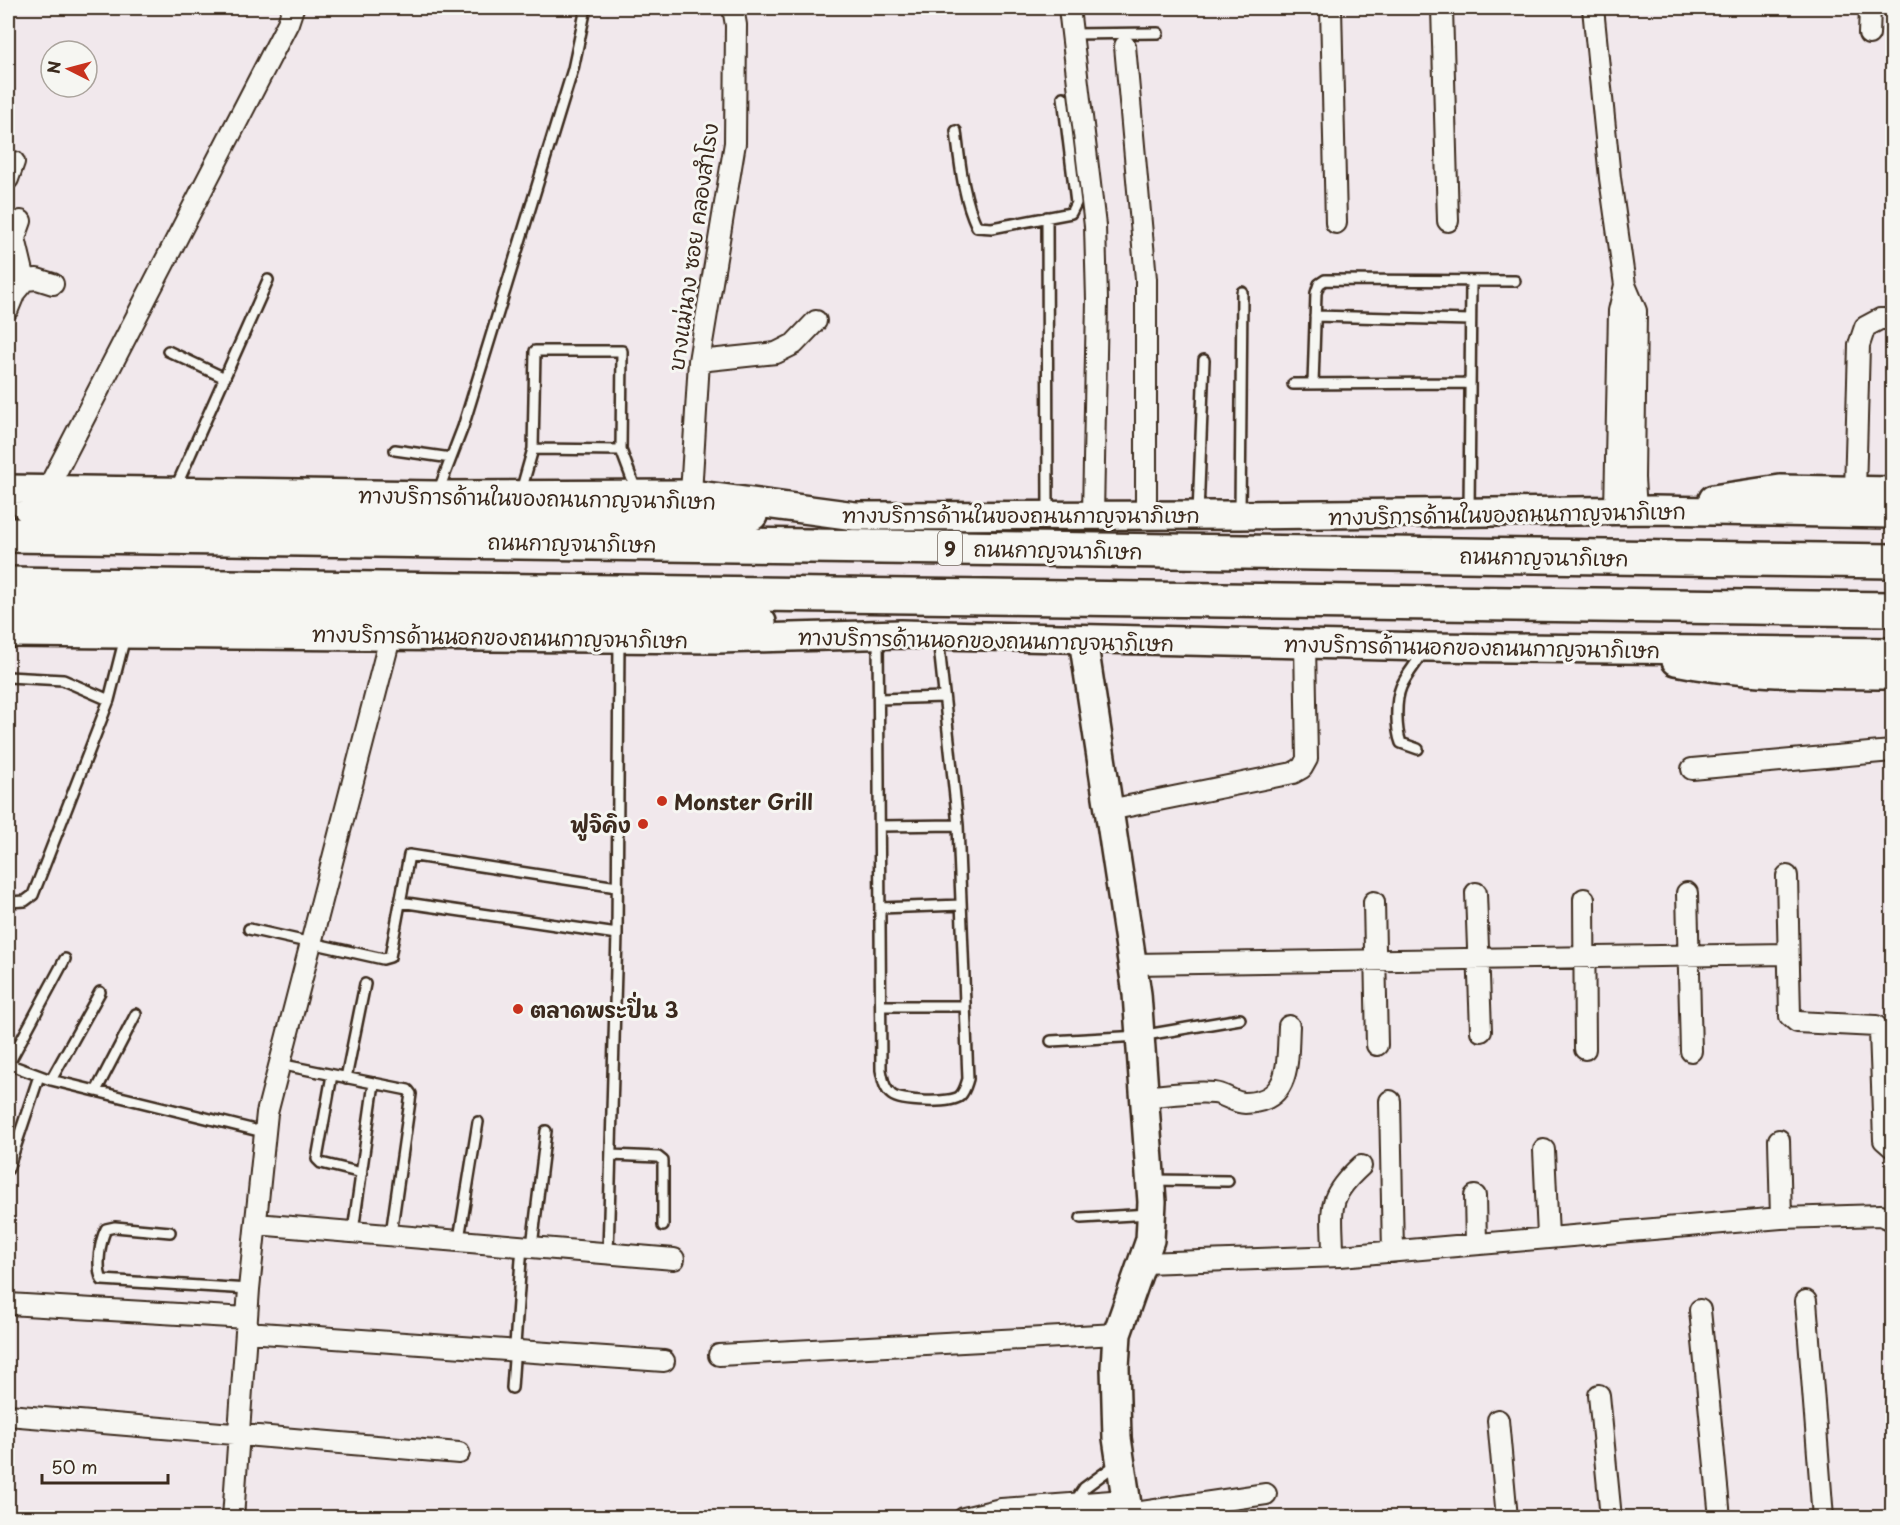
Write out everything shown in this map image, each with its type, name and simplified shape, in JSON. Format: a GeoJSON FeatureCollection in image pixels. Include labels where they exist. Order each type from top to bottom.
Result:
{"type":"FeatureCollection","features":[{"type":"Feature","properties":{"kind":"highway","name":"ถนนกาญจนาภิเษก"},"geometry":{"type":"LineString","coordinates":[[8,535],[1893,561]]}},
{"type":"Feature","properties":{"kind":"highway","name":"9"},"geometry":{"type":"LineString","coordinates":[[8,584],[1893,609]]}},
{"type":"Feature","properties":{"kind":"main road","name":"ทางบริการด้านในของถนนกาญจนาภิเษก"},"geometry":{"type":"LineString","coordinates":[[8,489],[520,496],[691,494],[855,516],[1240,516],[1635,510],[1893,514]]}},
{"type":"Feature","properties":{"kind":"main road"},"geometry":{"type":"LineString","coordinates":[[1635,510],[1758,491],[1893,491]]}},
{"type":"Feature","properties":{"kind":"main road"},"geometry":{"type":"LineString","coordinates":[[8,507],[312,514],[855,516]]}},
{"type":"Feature","properties":{"kind":"main road"},"geometry":{"type":"LineString","coordinates":[[8,610],[107,607],[689,616],[890,634]]}},
{"type":"Feature","properties":{"kind":"main road","name":"ทางบริการด้านนอกของถนนกาญจนาภิเษก"},"geometry":{"type":"LineString","coordinates":[[8,633],[391,634],[619,638],[890,634],[1427,647],[1893,652]]}},
{"type":"Feature","properties":{"kind":"main road"},"geometry":{"type":"LineString","coordinates":[[1083,639],[1134,964],[1152,1214],[1150,1240],[1144,1263],[1117,1334],[1114,1397],[1127,1511]]}},
{"type":"Feature","properties":{"kind":"main road"},"geometry":{"type":"LineString","coordinates":[[1610,648],[1714,669],[1774,674],[1893,675]]}},
{"type":"Feature","properties":{"kind":"street"},"geometry":{"type":"LineString","coordinates":[[47,490],[288,23],[293,8]]}},
{"type":"Feature","properties":{"kind":"street","name":"บางแม่นาง ซอย คลองสำโรง"},"geometry":{"type":"LineString","coordinates":[[691,494],[699,361],[735,143],[736,25],[733,8]]}},
{"type":"Feature","properties":{"kind":"street"},"geometry":{"type":"LineString","coordinates":[[1069,8],[1095,226],[1097,300],[1093,515]]}},
{"type":"Feature","properties":{"kind":"street"},"geometry":{"type":"LineString","coordinates":[[1331,8],[1336,223]]}},
{"type":"Feature","properties":{"kind":"street"},"geometry":{"type":"LineString","coordinates":[[1442,8],[1448,221]]}},
{"type":"Feature","properties":{"kind":"street"},"geometry":{"type":"LineString","coordinates":[[1593,8],[1610,178],[1625,285],[1619,311],[1635,510]]}},
{"type":"Feature","properties":{"kind":"street"},"geometry":{"type":"LineString","coordinates":[[1869,34],[1870,8]]}},
{"type":"Feature","properties":{"kind":"street"},"geometry":{"type":"LineString","coordinates":[[1125,46],[1146,279],[1146,516]]}},
{"type":"Feature","properties":{"kind":"street"},"geometry":{"type":"LineString","coordinates":[[21,221],[15,238],[25,280]]}},
{"type":"Feature","properties":{"kind":"street"},"geometry":{"type":"LineString","coordinates":[[8,309],[15,292],[25,280],[38,279],[52,284]]}},
{"type":"Feature","properties":{"kind":"street"},"geometry":{"type":"LineString","coordinates":[[1855,491],[1859,345],[1865,327],[1880,318],[1893,319]]}},
{"type":"Feature","properties":{"kind":"street"},"geometry":{"type":"LineString","coordinates":[[699,361],[776,353],[794,344],[816,321]]}},
{"type":"Feature","properties":{"kind":"street"},"geometry":{"type":"LineString","coordinates":[[233,1518],[246,1325],[263,1132],[391,634]]}},
{"type":"Feature","properties":{"kind":"street"},"geometry":{"type":"LineString","coordinates":[[1110,810],[1293,773],[1302,768],[1307,759],[1305,643]]}},
{"type":"Feature","properties":{"kind":"street"},"geometry":{"type":"LineString","coordinates":[[1692,769],[1893,751]]}},
{"type":"Feature","properties":{"kind":"street"},"geometry":{"type":"LineString","coordinates":[[1787,876],[1790,1016],[1797,1022],[1869,1024],[1876,1026],[1880,1031],[1884,1140],[1893,1147]]}},
{"type":"Feature","properties":{"kind":"street"},"geometry":{"type":"LineString","coordinates":[[1476,893],[1481,1031]]}},
{"type":"Feature","properties":{"kind":"street"},"geometry":{"type":"LineString","coordinates":[[1687,893],[1691,1051]]}},
{"type":"Feature","properties":{"kind":"street"},"geometry":{"type":"LineString","coordinates":[[1584,899],[1585,1049]]}},
{"type":"Feature","properties":{"kind":"street"},"geometry":{"type":"LineString","coordinates":[[1374,902],[1377,1046]]}},
{"type":"Feature","properties":{"kind":"street"},"geometry":{"type":"LineString","coordinates":[[1134,964],[1375,961],[1479,957],[1689,958],[1788,954]]}},
{"type":"Feature","properties":{"kind":"street"},"geometry":{"type":"LineString","coordinates":[[1144,1097],[1217,1093],[1237,1102],[1263,1100],[1277,1092],[1286,1075],[1289,1026]]}},
{"type":"Feature","properties":{"kind":"street"},"geometry":{"type":"LineString","coordinates":[[1390,1101],[1393,1252]]}},
{"type":"Feature","properties":{"kind":"street"},"geometry":{"type":"LineString","coordinates":[[1779,1140],[1781,1218]]}},
{"type":"Feature","properties":{"kind":"street"},"geometry":{"type":"LineString","coordinates":[[1544,1150],[1548,1236]]}},
{"type":"Feature","properties":{"kind":"street"},"geometry":{"type":"LineString","coordinates":[[1333,1256],[1332,1204],[1335,1194],[1340,1185],[1361,1166]]}},
{"type":"Feature","properties":{"kind":"street"},"geometry":{"type":"LineString","coordinates":[[1475,1196],[1476,1243]]}},
{"type":"Feature","properties":{"kind":"street"},"geometry":{"type":"LineString","coordinates":[[1144,1263],[1393,1252],[1548,1236],[1781,1218],[1881,1215],[1893,1220]]}},
{"type":"Feature","properties":{"kind":"street"},"geometry":{"type":"LineString","coordinates":[[256,1224],[459,1239],[674,1259]]}},
{"type":"Feature","properties":{"kind":"street"},"geometry":{"type":"LineString","coordinates":[[1806,1301],[1823,1518]]}},
{"type":"Feature","properties":{"kind":"street"},"geometry":{"type":"LineString","coordinates":[[8,1304],[514,1352],[664,1361]]}},
{"type":"Feature","properties":{"kind":"street"},"geometry":{"type":"LineString","coordinates":[[1700,1310],[1720,1518]]}},
{"type":"Feature","properties":{"kind":"street"},"geometry":{"type":"LineString","coordinates":[[719,1355],[1117,1334]]}},
{"type":"Feature","properties":{"kind":"street"},"geometry":{"type":"LineString","coordinates":[[1599,1395],[1611,1518]]}},
{"type":"Feature","properties":{"kind":"street"},"geometry":{"type":"LineString","coordinates":[[8,1415],[459,1453]]}},
{"type":"Feature","properties":{"kind":"street"},"geometry":{"type":"LineString","coordinates":[[1498,1419],[1507,1518]]}},
{"type":"Feature","properties":{"kind":"street"},"geometry":{"type":"LineString","coordinates":[[964,1518],[1002,1509],[1074,1503],[1127,1511],[1266,1494]]}},
{"type":"Feature","properties":{"kind":"lane"},"geometry":{"type":"LineString","coordinates":[[437,495],[463,427],[573,69],[586,8]]}},
{"type":"Feature","properties":{"kind":"lane"},"geometry":{"type":"LineString","coordinates":[[1071,34],[1158,33]]}},
{"type":"Feature","properties":{"kind":"lane"},"geometry":{"type":"LineString","coordinates":[[956,131],[970,211],[977,227],[992,228],[1071,213],[1076,203],[1063,97]]}},
{"type":"Feature","properties":{"kind":"lane"},"geometry":{"type":"LineString","coordinates":[[1047,217],[1048,515]]}},
{"type":"Feature","properties":{"kind":"lane"},"geometry":{"type":"LineString","coordinates":[[174,492],[268,280]]}},
{"type":"Feature","properties":{"kind":"lane"},"geometry":{"type":"LineString","coordinates":[[1313,384],[1316,293],[1319,284],[1325,280],[1515,281]]}},
{"type":"Feature","properties":{"kind":"lane"},"geometry":{"type":"LineString","coordinates":[[1469,513],[1471,281]]}},
{"type":"Feature","properties":{"kind":"lane"},"geometry":{"type":"LineString","coordinates":[[1240,516],[1242,292]]}},
{"type":"Feature","properties":{"kind":"lane"},"geometry":{"type":"LineString","coordinates":[[1315,316],[1470,320]]}},
{"type":"Feature","properties":{"kind":"lane"},"geometry":{"type":"LineString","coordinates":[[168,351],[225,378]]}},
{"type":"Feature","properties":{"kind":"lane"},"geometry":{"type":"LineString","coordinates":[[520,496],[533,449],[535,351],[622,351],[621,450],[638,495]]}},
{"type":"Feature","properties":{"kind":"lane"},"geometry":{"type":"LineString","coordinates":[[1198,516],[1204,360]]}},
{"type":"Feature","properties":{"kind":"lane"},"geometry":{"type":"LineString","coordinates":[[1293,384],[1469,383]]}},
{"type":"Feature","properties":{"kind":"lane"},"geometry":{"type":"LineString","coordinates":[[533,449],[621,450]]}},
{"type":"Feature","properties":{"kind":"lane"},"geometry":{"type":"LineString","coordinates":[[395,450],[451,458]]}},
{"type":"Feature","properties":{"kind":"lane"},"geometry":{"type":"LineString","coordinates":[[8,902],[25,901],[33,895],[109,700],[126,633]]}},
{"type":"Feature","properties":{"kind":"lane"},"geometry":{"type":"LineString","coordinates":[[890,634],[879,699],[881,1070],[885,1085],[899,1100],[951,1101],[959,1097],[968,1079],[958,825],[938,635]]}},
{"type":"Feature","properties":{"kind":"lane"},"geometry":{"type":"LineString","coordinates":[[608,1252],[618,887],[619,638]]}},
{"type":"Feature","properties":{"kind":"lane"},"geometry":{"type":"LineString","coordinates":[[1418,749],[1401,743],[1398,736],[1399,695],[1401,686],[1427,647]]}},
{"type":"Feature","properties":{"kind":"lane"},"geometry":{"type":"LineString","coordinates":[[8,676],[63,680],[109,700]]}},
{"type":"Feature","properties":{"kind":"lane"},"geometry":{"type":"LineString","coordinates":[[879,699],[944,697]]}},
{"type":"Feature","properties":{"kind":"lane"},"geometry":{"type":"LineString","coordinates":[[880,826],[958,825]]}},
{"type":"Feature","properties":{"kind":"lane"},"geometry":{"type":"LineString","coordinates":[[249,929],[383,959],[390,957],[409,855],[618,887]]}},
{"type":"Feature","properties":{"kind":"lane"},"geometry":{"type":"LineString","coordinates":[[400,902],[617,934]]}},
{"type":"Feature","properties":{"kind":"lane"},"geometry":{"type":"LineString","coordinates":[[880,908],[961,905]]}},
{"type":"Feature","properties":{"kind":"lane"},"geometry":{"type":"LineString","coordinates":[[65,959],[8,1064],[51,1080],[263,1132]]}},
{"type":"Feature","properties":{"kind":"lane"},"geometry":{"type":"LineString","coordinates":[[346,1078],[365,984]]}},
{"type":"Feature","properties":{"kind":"lane"},"geometry":{"type":"LineString","coordinates":[[51,1080],[100,992]]}},
{"type":"Feature","properties":{"kind":"lane"},"geometry":{"type":"LineString","coordinates":[[881,1006],[965,1006]]}},
{"type":"Feature","properties":{"kind":"lane"},"geometry":{"type":"LineString","coordinates":[[96,1091],[136,1014]]}},
{"type":"Feature","properties":{"kind":"lane"},"geometry":{"type":"LineString","coordinates":[[1051,1041],[1140,1036],[1240,1018]]}},
{"type":"Feature","properties":{"kind":"lane"},"geometry":{"type":"LineString","coordinates":[[279,1064],[408,1090],[411,1094],[391,1234]]}},
{"type":"Feature","properties":{"kind":"lane"},"geometry":{"type":"LineString","coordinates":[[332,1075],[317,1159],[321,1163],[362,1173]]}},
{"type":"Feature","properties":{"kind":"lane"},"geometry":{"type":"LineString","coordinates":[[8,1169],[39,1076]]}},
{"type":"Feature","properties":{"kind":"lane"},"geometry":{"type":"LineString","coordinates":[[353,1231],[374,1083]]}},
{"type":"Feature","properties":{"kind":"lane"},"geometry":{"type":"LineString","coordinates":[[459,1239],[478,1122]]}},
{"type":"Feature","properties":{"kind":"lane"},"geometry":{"type":"LineString","coordinates":[[512,1388],[527,1245],[546,1131]]}},
{"type":"Feature","properties":{"kind":"lane"},"geometry":{"type":"LineString","coordinates":[[611,1155],[658,1157],[663,1161],[663,1226]]}},
{"type":"Feature","properties":{"kind":"lane"},"geometry":{"type":"LineString","coordinates":[[1150,1180],[1227,1181]]}},
{"type":"Feature","properties":{"kind":"lane"},"geometry":{"type":"LineString","coordinates":[[1081,1218],[1152,1214]]}},
{"type":"Feature","properties":{"kind":"lane"},"geometry":{"type":"LineString","coordinates":[[170,1232],[115,1227],[106,1229],[103,1236],[99,1274],[102,1280],[249,1288]]}},
{"type":"Feature","properties":{"kind":"lane"},"geometry":{"type":"LineString","coordinates":[[1074,1503],[1084,1488],[1120,1461]]}},
{"type":"Feature","properties":{"kind":"place","name":"Monster Grill"},"geometry":{"type":"Point","coordinates":[662,801]}},
{"type":"Feature","properties":{"kind":"place","name":"ฟูจิคิง"},"geometry":{"type":"Point","coordinates":[643,824]}},
{"type":"Feature","properties":{"kind":"place","name":"ตลาดพระปิ่น 3"},"geometry":{"type":"Point","coordinates":[518,1009]}}]}
